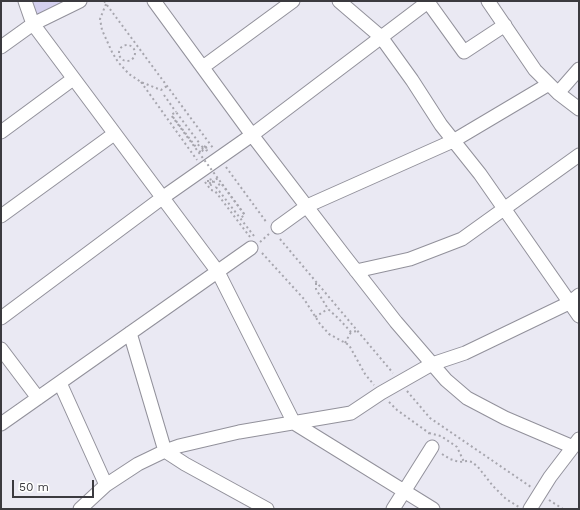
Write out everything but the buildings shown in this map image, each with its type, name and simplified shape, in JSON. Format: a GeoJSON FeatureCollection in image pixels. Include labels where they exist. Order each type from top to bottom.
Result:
{"type":"FeatureCollection","features":[{"type":"Feature","properties":{"kind":"street"},"geometry":{"type":"LineString","coordinates":[[25,1],[32,24],[218,272],[294,423],[433,509]]}},
{"type":"Feature","properties":{"kind":"street"},"geometry":{"type":"LineString","coordinates":[[1,47],[32,24],[80,1]]}},
{"type":"Feature","properties":{"kind":"street"},"geometry":{"type":"LineString","coordinates":[[154,1],[252,135],[308,206],[356,272],[396,322],[446,380],[467,398],[505,418],[576,443],[550,477],[530,509]]}},
{"type":"Feature","properties":{"kind":"street"},"geometry":{"type":"LineString","coordinates":[[203,67],[293,1]]}},
{"type":"Feature","properties":{"kind":"street"},"geometry":{"type":"LineString","coordinates":[[339,1],[381,37],[453,141],[480,174],[504,209],[574,299],[579,316]]}},
{"type":"Feature","properties":{"kind":"street"},"geometry":{"type":"LineString","coordinates":[[1,318],[162,198],[203,174],[220,157],[252,135],[429,1],[464,52],[505,25]]}},
{"type":"Feature","properties":{"kind":"street"},"geometry":{"type":"LineString","coordinates":[[488,1],[535,70],[579,109]]}},
{"type":"Feature","properties":{"kind":"street"},"geometry":{"type":"LineString","coordinates":[[276,229],[308,206],[453,141],[554,88],[579,69]]}},
{"type":"Feature","properties":{"kind":"street"},"geometry":{"type":"LineString","coordinates":[[1,132],[73,79]]}},
{"type":"Feature","properties":{"kind":"street"},"geometry":{"type":"LineString","coordinates":[[1,216],[114,134]]}},
{"type":"Feature","properties":{"kind":"street"},"geometry":{"type":"LineString","coordinates":[[356,272],[410,259],[462,239],[579,155]]}},
{"type":"Feature","properties":{"kind":"street"},"geometry":{"type":"LineString","coordinates":[[1,424],[218,272],[254,243]]}},
{"type":"Feature","properties":{"kind":"street"},"geometry":{"type":"LineString","coordinates":[[80,509],[106,485],[138,464],[165,451],[179,446],[239,432],[351,413],[381,393],[432,364],[465,353],[574,299]]}},
{"type":"Feature","properties":{"kind":"street"},"geometry":{"type":"LineString","coordinates":[[130,333],[165,451],[230,490],[267,509]]}},
{"type":"Feature","properties":{"kind":"street"},"geometry":{"type":"LineString","coordinates":[[1,349],[38,398]]}},
{"type":"Feature","properties":{"kind":"street"},"geometry":{"type":"LineString","coordinates":[[60,383],[106,485]]}},
{"type":"Feature","properties":{"kind":"street"},"geometry":{"type":"LineString","coordinates":[[393,509],[432,447]]}},
{"type":"Feature","properties":{"kind":"path"},"geometry":{"type":"LineString","coordinates":[[104,1],[220,157],[276,229],[254,243]]}},
{"type":"Feature","properties":{"kind":"path"},"geometry":{"type":"LineString","coordinates":[[106,4],[100,19],[102,30],[112,52],[123,67],[129,74],[141,82],[161,90],[167,86]]}},
{"type":"Feature","properties":{"kind":"path"},"geometry":{"type":"LineString","coordinates":[[128,45],[134,50],[135,55],[132,60],[125,61],[120,58],[118,53],[123,46],[128,45],[133,41]]}},
{"type":"Feature","properties":{"kind":"path"},"geometry":{"type":"LineString","coordinates":[[123,67],[125,61]]}},
{"type":"Feature","properties":{"kind":"path"},"geometry":{"type":"LineString","coordinates":[[141,82],[208,182],[211,185],[214,182],[213,180],[212,179],[209,180],[209,182],[212,184],[213,183],[213,181],[218,178]]}},
{"type":"Feature","properties":{"kind":"path"},"geometry":{"type":"LineString","coordinates":[[164,95],[200,144],[196,147],[174,117]]}},
{"type":"Feature","properties":{"kind":"path"},"geometry":{"type":"LineString","coordinates":[[176,112],[171,115],[246,215],[240,218]]}},
{"type":"Feature","properties":{"kind":"path"},"geometry":{"type":"LineString","coordinates":[[199,152],[202,150],[202,147],[205,146],[207,148],[206,151],[203,151],[202,149],[201,148],[203,146],[205,146],[206,146],[207,150]]}},
{"type":"Feature","properties":{"kind":"path"},"geometry":{"type":"LineString","coordinates":[[203,174],[211,190],[215,191],[254,243]]}},
{"type":"Feature","properties":{"kind":"path"},"geometry":{"type":"LineString","coordinates":[[244,214],[221,183],[216,187],[240,218],[254,243]]}},
{"type":"Feature","properties":{"kind":"path"},"geometry":{"type":"LineString","coordinates":[[316,282],[316,289],[328,309],[351,332]]}},
{"type":"Feature","properties":{"kind":"path"},"geometry":{"type":"LineString","coordinates":[[315,317],[328,309]]}},
{"type":"Feature","properties":{"kind":"path"},"geometry":{"type":"LineString","coordinates":[[351,332],[357,331]]}},
{"type":"Feature","properties":{"kind":"path"},"geometry":{"type":"LineString","coordinates":[[345,343],[351,332]]}},
{"type":"Feature","properties":{"kind":"path"},"geometry":{"type":"LineString","coordinates":[[429,433],[441,436],[457,447],[464,462]]}},
{"type":"Feature","properties":{"kind":"shaded area"},"geometry":{"type":"Polygon","coordinates":[[[28,1],[71,1],[33,19],[28,1]]]}}]}
